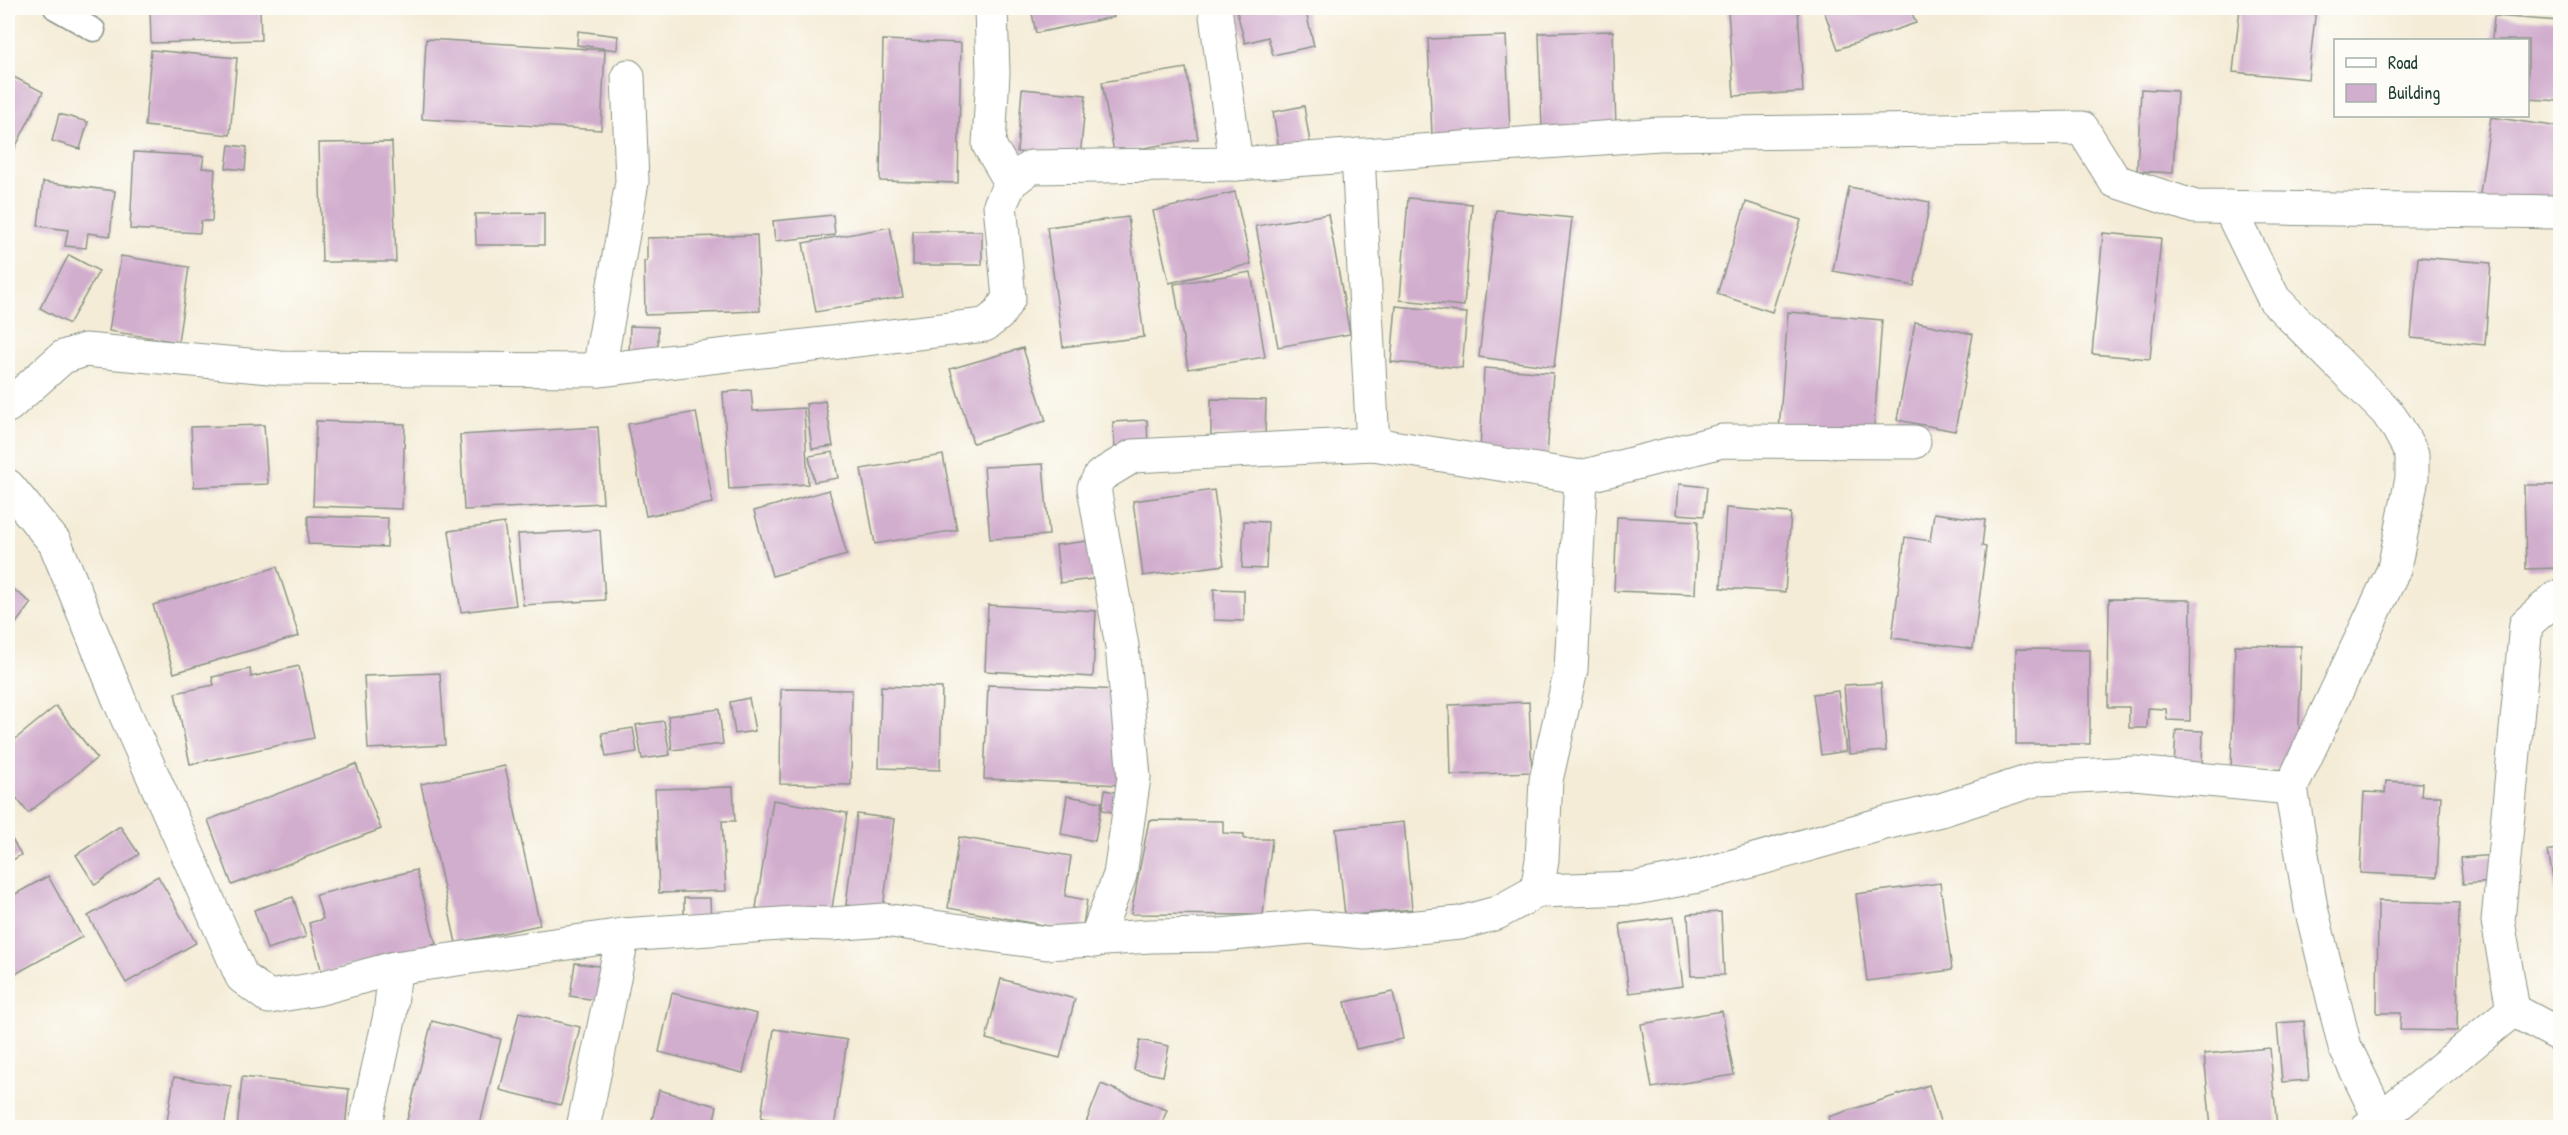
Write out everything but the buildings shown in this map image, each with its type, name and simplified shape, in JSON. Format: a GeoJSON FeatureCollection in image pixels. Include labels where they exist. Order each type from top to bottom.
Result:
{"type":"FeatureCollection","features":[{"type":"Feature","properties":{"kind":"street"},"geometry":{"type":"LineString","coordinates":[[991,8],[993,73],[988,145],[1011,182]]}},
{"type":"Feature","properties":{"kind":"street"},"geometry":{"type":"LineString","coordinates":[[1215,8],[1236,164]]}},
{"type":"Feature","properties":{"kind":"street"},"geometry":{"type":"LineString","coordinates":[[599,370],[632,182],[628,76]]}},
{"type":"Feature","properties":{"kind":"street"},"geometry":{"type":"LineString","coordinates":[[8,406],[63,357],[85,350],[280,368],[599,370],[985,325],[998,315],[1009,298],[1000,205],[1011,182],[1031,167],[1236,164],[1659,134],[2082,128],[2115,181],[2195,207],[2560,212]]}},
{"type":"Feature","properties":{"kind":"street"},"geometry":{"type":"LineString","coordinates":[[1358,155],[1373,444]]}},
{"type":"Feature","properties":{"kind":"street"},"geometry":{"type":"LineString","coordinates":[[2229,207],[2274,299],[2386,411],[2412,454],[2412,478],[2394,568],[2291,788],[2311,908],[2345,1047],[2373,1123],[2513,1010]]}},
{"type":"Feature","properties":{"kind":"street"},"geometry":{"type":"LineString","coordinates":[[1095,941],[1120,875],[1134,777],[1122,646],[1094,488],[1100,476],[1133,456],[1373,444],[1581,477],[1722,441],[1914,442]]}},
{"type":"Feature","properties":{"kind":"street"},"geometry":{"type":"LineString","coordinates":[[1537,891],[1542,860],[1546,780],[1571,670],[1581,477]]}},
{"type":"Feature","properties":{"kind":"street"},"geometry":{"type":"LineString","coordinates":[[8,486],[56,543],[121,704],[242,977],[269,997],[317,989],[396,968],[623,935],[794,923],[832,924],[884,920],[1047,943],[1150,936],[1220,935],[1311,927],[1365,932],[1460,923],[1497,913],[1537,891],[1636,888],[1698,876],[1874,826],[1941,810],[2040,778],[2134,773],[2291,788]]}},
{"type":"Feature","properties":{"kind":"street"},"geometry":{"type":"LineString","coordinates":[[2513,1010],[2498,921],[2526,624],[2557,597],[2560,598]]}},
{"type":"Feature","properties":{"kind":"street"},"geometry":{"type":"LineString","coordinates":[[583,1128],[623,935]]}},
{"type":"Feature","properties":{"kind":"street"},"geometry":{"type":"LineString","coordinates":[[365,1128],[390,1015],[396,968]]}},
{"type":"Feature","properties":{"kind":"street"},"geometry":{"type":"LineString","coordinates":[[2513,1010],[2560,1035]]}},
{"type":"Feature","properties":{"kind":"lane"},"geometry":{"type":"LineString","coordinates":[[55,8],[94,30]]}}]}
